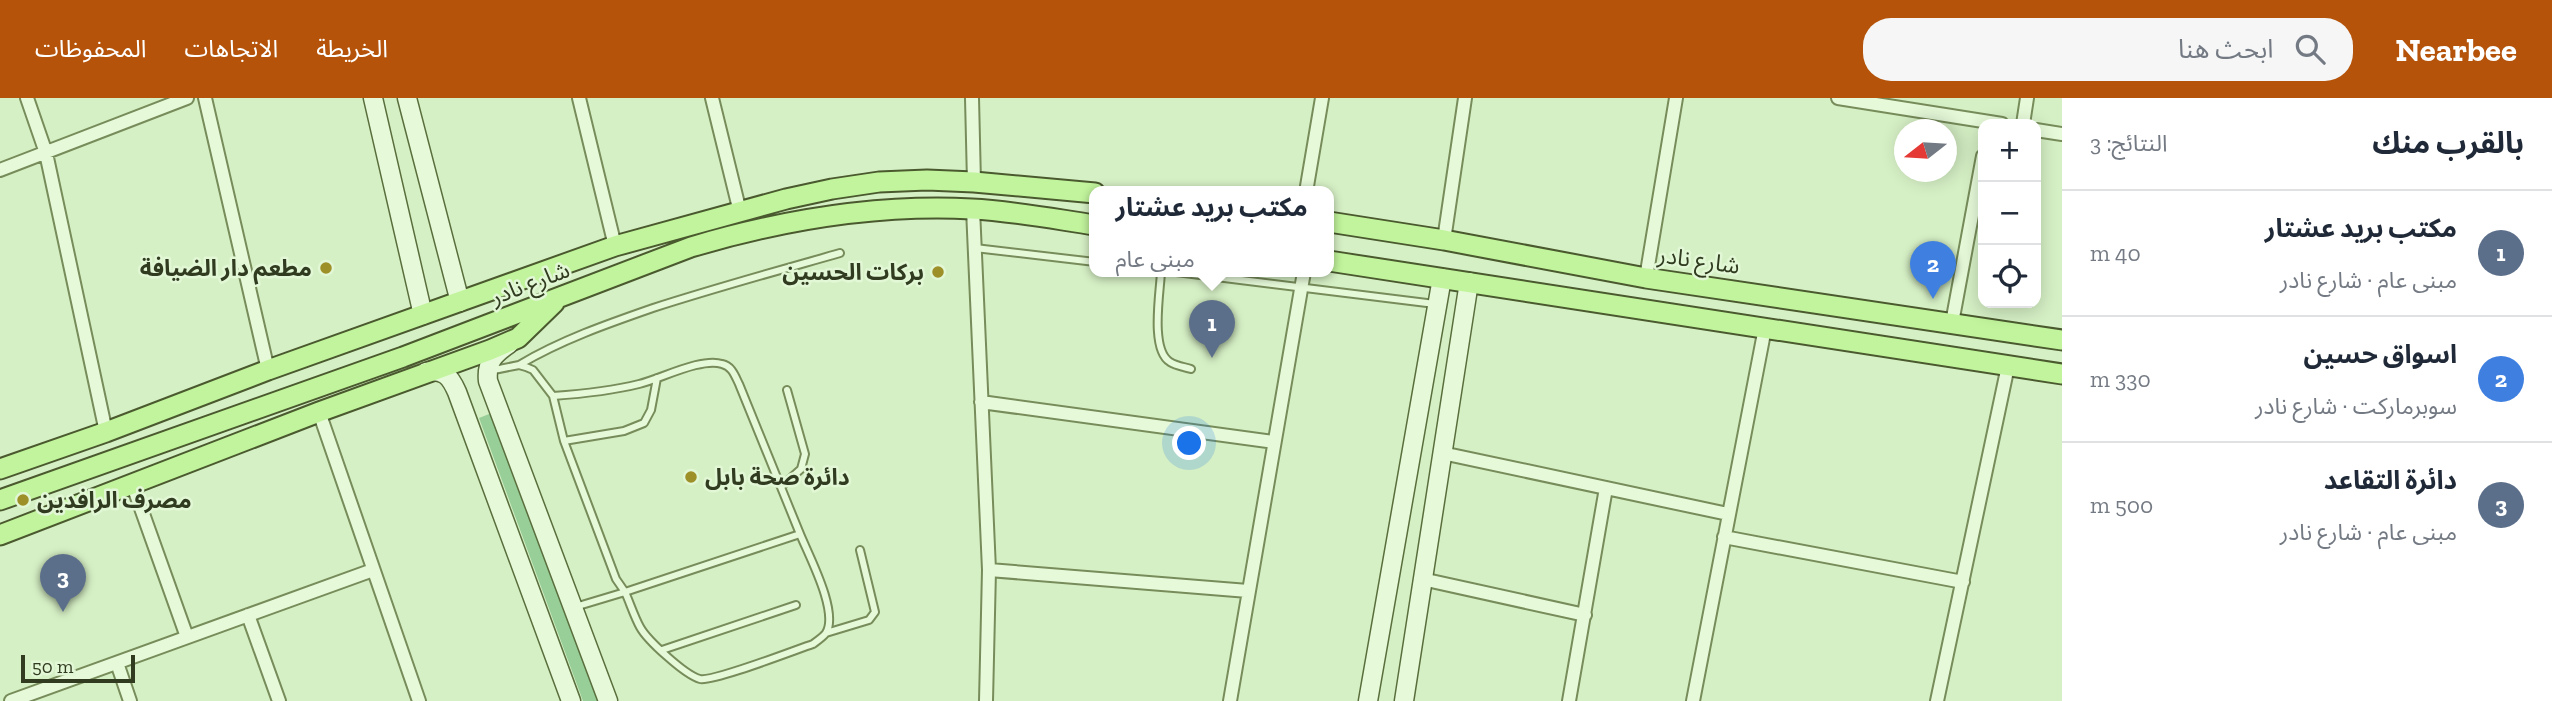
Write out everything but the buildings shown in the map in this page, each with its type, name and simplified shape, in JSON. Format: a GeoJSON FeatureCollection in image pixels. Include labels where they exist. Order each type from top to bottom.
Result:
{"type":"FeatureCollection","features":[{"type":"Feature","properties":{"kind":"main road","name":"شارع نادر"},"geometry":{"type":"LineString","coordinates":[[0,469],[615,246],[820,191],[879,182],[927,180],[1089,192]]}},
{"type":"Feature","properties":{"kind":"main road","name":"شارع نادر"},"geometry":{"type":"LineString","coordinates":[[0,499],[403,357],[691,247],[785,222],[903,209],[973,209],[1089,224]]}},
{"type":"Feature","properties":{"kind":"main road","name":"شارع نادر"},"geometry":{"type":"LineString","coordinates":[[1334,223],[1444,240],[1646,278],[2062,340]]}},
{"type":"Feature","properties":{"kind":"main road"},"geometry":{"type":"LineString","coordinates":[[1334,262],[2062,374]]}},
{"type":"Feature","properties":{"kind":"main road"},"geometry":{"type":"LineString","coordinates":[[2,533],[318,412],[490,350],[518,338],[554,303],[577,291]]}},
{"type":"Feature","properties":{"kind":"street"},"geometry":{"type":"LineString","coordinates":[[27,98],[47,153],[106,432]]}},
{"type":"Feature","properties":{"kind":"street"},"geometry":{"type":"LineString","coordinates":[[0,170],[187,98]]}},
{"type":"Feature","properties":{"kind":"street"},"geometry":{"type":"LineString","coordinates":[[205,98],[268,370]]}},
{"type":"Feature","properties":{"kind":"street"},"geometry":{"type":"LineString","coordinates":[[373,98],[423,315]]}},
{"type":"Feature","properties":{"kind":"street"},"geometry":{"type":"LineString","coordinates":[[407,98],[460,302]]}},
{"type":"Feature","properties":{"kind":"street"},"geometry":{"type":"LineString","coordinates":[[579,98],[615,246]]}},
{"type":"Feature","properties":{"kind":"street"},"geometry":{"type":"LineString","coordinates":[[712,98],[740,212]]}},
{"type":"Feature","properties":{"kind":"street"},"geometry":{"type":"LineString","coordinates":[[972,98],[974,182]]}},
{"type":"Feature","properties":{"kind":"street"},"geometry":{"type":"LineString","coordinates":[[1307,186],[1321,98]]}},
{"type":"Feature","properties":{"kind":"street"},"geometry":{"type":"LineString","coordinates":[[1444,240],[1465,98]]}},
{"type":"Feature","properties":{"kind":"street"},"geometry":{"type":"LineString","coordinates":[[1646,278],[1675,98]]}},
{"type":"Feature","properties":{"kind":"street"},"geometry":{"type":"LineString","coordinates":[[1841,98],[1978,121]]}},
{"type":"Feature","properties":{"kind":"street"},"geometry":{"type":"LineString","coordinates":[[2024,119],[2027,98]]}},
{"type":"Feature","properties":{"kind":"street"},"geometry":{"type":"LineString","coordinates":[[2041,131],[2062,134]]}},
{"type":"Feature","properties":{"kind":"street"},"geometry":{"type":"LineString","coordinates":[[1952,323],[1978,182]]}},
{"type":"Feature","properties":{"kind":"street"},"geometry":{"type":"LineString","coordinates":[[973,209],[989,570],[986,701]]}},
{"type":"Feature","properties":{"kind":"street"},"geometry":{"type":"LineString","coordinates":[[1230,701],[1303,277]]}},
{"type":"Feature","properties":{"kind":"street"},"geometry":{"type":"LineString","coordinates":[[1368,701],[1442,278]]}},
{"type":"Feature","properties":{"kind":"street"},"geometry":{"type":"LineString","coordinates":[[1404,701],[1469,282]]}},
{"type":"Feature","properties":{"kind":"street"},"geometry":{"type":"LineString","coordinates":[[1437,307],[1460,314],[1463,319]]}},
{"type":"Feature","properties":{"kind":"street"},"geometry":{"type":"LineString","coordinates":[[1693,701],[1765,328]]}},
{"type":"Feature","properties":{"kind":"street"},"geometry":{"type":"LineString","coordinates":[[518,338],[497,352],[487,371],[488,381],[608,701]]}},
{"type":"Feature","properties":{"kind":"street"},"geometry":{"type":"LineString","coordinates":[[1937,701],[2008,366]]}},
{"type":"Feature","properties":{"kind":"street"},"geometry":{"type":"LineString","coordinates":[[426,372],[441,371],[453,381],[571,701]]}},
{"type":"Feature","properties":{"kind":"street"},"geometry":{"type":"LineString","coordinates":[[467,417],[465,412],[468,402],[476,396],[491,398],[497,407]]}},
{"type":"Feature","properties":{"kind":"street"},"geometry":{"type":"LineString","coordinates":[[981,402],[1274,442]]}},
{"type":"Feature","properties":{"kind":"street"},"geometry":{"type":"LineString","coordinates":[[318,412],[419,701]]}},
{"type":"Feature","properties":{"kind":"street"},"geometry":{"type":"LineString","coordinates":[[1442,453],[1728,514]]}},
{"type":"Feature","properties":{"kind":"street"},"geometry":{"type":"LineString","coordinates":[[132,483],[187,637]]}},
{"type":"Feature","properties":{"kind":"street"},"geometry":{"type":"LineString","coordinates":[[1569,701],[1606,488]]}},
{"type":"Feature","properties":{"kind":"street"},"geometry":{"type":"LineString","coordinates":[[1724,537],[1963,582]]}},
{"type":"Feature","properties":{"kind":"street"},"geometry":{"type":"LineString","coordinates":[[11,701],[373,570]]}},
{"type":"Feature","properties":{"kind":"street"},"geometry":{"type":"LineString","coordinates":[[989,570],[1248,591]]}},
{"type":"Feature","properties":{"kind":"street"},"geometry":{"type":"LineString","coordinates":[[1422,579],[1585,615]]}},
{"type":"Feature","properties":{"kind":"street"},"geometry":{"type":"LineString","coordinates":[[248,615],[279,701]]}},
{"type":"Feature","properties":{"kind":"street"},"geometry":{"type":"LineString","coordinates":[[117,663],[130,701]]}},
{"type":"Feature","properties":{"kind":"lane"},"geometry":{"type":"LineString","coordinates":[[975,248],[1089,261]]}},
{"type":"Feature","properties":{"kind":"lane"},"geometry":{"type":"LineString","coordinates":[[487,371],[519,365],[556,344],[624,318],[840,253]]}},
{"type":"Feature","properties":{"kind":"lane"},"geometry":{"type":"LineString","coordinates":[[1161,277],[1158,334],[1161,352],[1169,362],[1191,369]]}},
{"type":"Feature","properties":{"kind":"lane"},"geometry":{"type":"LineString","coordinates":[[1215,277],[1437,307]]}},
{"type":"Feature","properties":{"kind":"lane"},"geometry":{"type":"LineString","coordinates":[[553,396],[578,395],[638,384],[705,363],[726,364],[739,384],[827,601],[830,619],[826,633]]}},
{"type":"Feature","properties":{"kind":"lane"},"geometry":{"type":"LineString","coordinates":[[519,365],[533,370],[553,396],[564,441],[616,579],[625,592],[640,628],[689,673],[702,680],[719,676],[814,644],[826,633],[869,620],[875,612],[860,550]]}},
{"type":"Feature","properties":{"kind":"lane"},"geometry":{"type":"LineString","coordinates":[[564,441],[624,430],[644,423],[651,410],[657,379]]}},
{"type":"Feature","properties":{"kind":"lane"},"geometry":{"type":"LineString","coordinates":[[782,486],[800,469],[805,454],[787,390]]}},
{"type":"Feature","properties":{"kind":"lane"},"geometry":{"type":"LineString","coordinates":[[573,608],[800,534]]}},
{"type":"Feature","properties":{"kind":"lane"},"geometry":{"type":"LineString","coordinates":[[662,650],[796,605]]}},
{"type":"Feature","properties":{"kind":"green space"},"geometry":{"type":"Polygon","coordinates":[[[494,412],[600,701],[583,701],[479,418],[494,412]]]}},
{"type":"Feature","properties":{"kind":"place","name":"مطعم دار الضيافة"},"geometry":{"type":"Point","coordinates":[326,268]}},
{"type":"Feature","properties":{"kind":"place","name":"بركات الحسين"},"geometry":{"type":"Point","coordinates":[938,272]}},
{"type":"Feature","properties":{"kind":"place","name":"اسواق حسين"},"geometry":{"type":"Point","coordinates":[1933,299]}},
{"type":"Feature","properties":{"kind":"place","name":"مكتب بريد عشتار"},"geometry":{"type":"Point","coordinates":[1212,358]}},
{"type":"Feature","properties":{"kind":"place","name":"دائرة صحة بابل"},"geometry":{"type":"Point","coordinates":[691,477]}},
{"type":"Feature","properties":{"kind":"place","name":"مصرف الرافدين"},"geometry":{"type":"Point","coordinates":[23,500]}},
{"type":"Feature","properties":{"kind":"place","name":"دائرة التقاعد"},"geometry":{"type":"Point","coordinates":[63,612]}}]}
